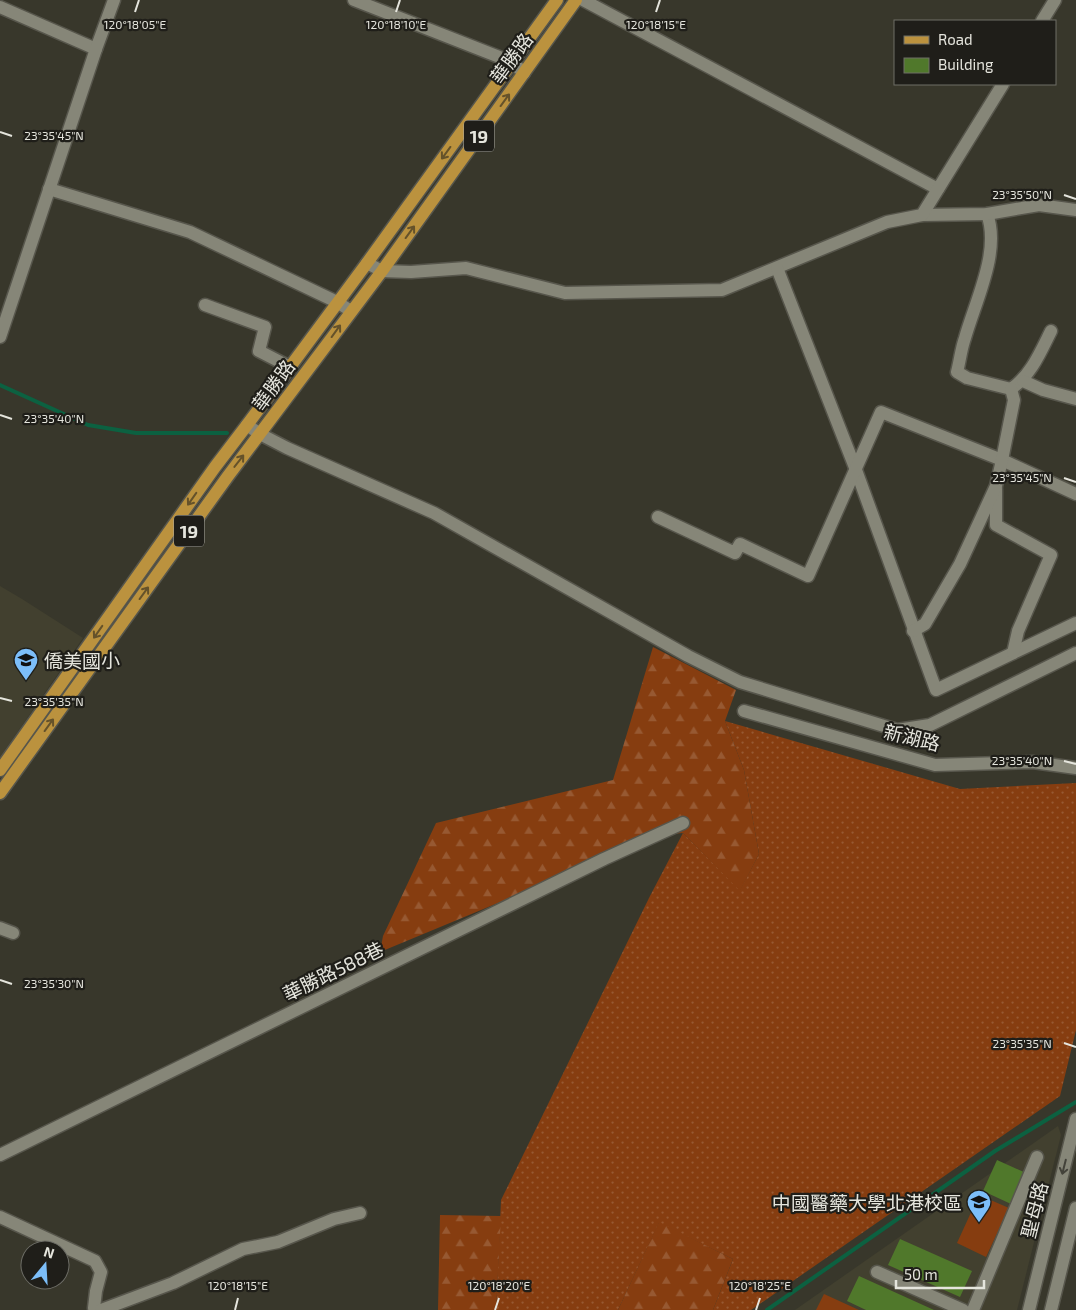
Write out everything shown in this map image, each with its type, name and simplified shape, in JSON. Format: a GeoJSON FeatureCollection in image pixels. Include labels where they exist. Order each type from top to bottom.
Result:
{"type":"FeatureCollection","features":[{"type":"Feature","properties":{"kind":"main road","name":"華勝路"},"geometry":{"type":"LineString","coordinates":[[0,770],[215,467],[248,425],[557,0]]}},
{"type":"Feature","properties":{"kind":"main road","name":"華勝路"},"geometry":{"type":"LineString","coordinates":[[0,793],[228,476],[382,271],[576,0]]}},
{"type":"Feature","properties":{"kind":"main road"},"geometry":{"type":"LineString","coordinates":[[21,741],[32,748]]}},
{"type":"Feature","properties":{"kind":"street"},"geometry":{"type":"LineString","coordinates":[[0,336],[114,0]]}},
{"type":"Feature","properties":{"kind":"street"},"geometry":{"type":"LineString","coordinates":[[354,0],[512,62],[524,73]]}},
{"type":"Feature","properties":{"kind":"street"},"geometry":{"type":"LineString","coordinates":[[583,0],[938,190]]}},
{"type":"Feature","properties":{"kind":"street"},"geometry":{"type":"LineString","coordinates":[[1043,20],[1055,0]]}},
{"type":"Feature","properties":{"kind":"street"},"geometry":{"type":"LineString","coordinates":[[0,7],[96,49]]}},
{"type":"Feature","properties":{"kind":"street"},"geometry":{"type":"LineString","coordinates":[[922,215],[1002,85]]}},
{"type":"Feature","properties":{"kind":"street"},"geometry":{"type":"LineString","coordinates":[[49,190],[190,232],[337,302],[351,311]]}},
{"type":"Feature","properties":{"kind":"street"},"geometry":{"type":"LineString","coordinates":[[366,263],[382,271],[412,272],[466,268],[565,293],[722,290],[887,222],[922,215],[987,214],[1040,206],[1076,210]]}},
{"type":"Feature","properties":{"kind":"street"},"geometry":{"type":"LineString","coordinates":[[987,214],[991,225],[988,265],[964,339],[957,372],[967,378],[1012,389],[1023,381],[1052,332]]}},
{"type":"Feature","properties":{"kind":"street"},"geometry":{"type":"LineString","coordinates":[[776,268],[856,470],[936,690],[1076,623]]}},
{"type":"Feature","properties":{"kind":"street"},"geometry":{"type":"LineString","coordinates":[[205,305],[265,327],[259,351],[290,367]]}},
{"type":"Feature","properties":{"kind":"street"},"geometry":{"type":"LineString","coordinates":[[1023,381],[1043,390],[1076,399]]}},
{"type":"Feature","properties":{"kind":"street"},"geometry":{"type":"LineString","coordinates":[[913,631],[925,624],[960,564],[996,486],[1014,400],[1012,389]]}},
{"type":"Feature","properties":{"kind":"street"},"geometry":{"type":"LineString","coordinates":[[658,517],[735,553],[740,544],[808,576],[881,412],[1002,460],[1076,494]]}},
{"type":"Feature","properties":{"kind":"street"},"geometry":{"type":"LineString","coordinates":[[248,425],[260,434],[287,448],[434,514],[670,646],[740,682],[898,730],[930,726],[1076,653]]}},
{"type":"Feature","properties":{"kind":"street"},"geometry":{"type":"LineString","coordinates":[[996,486],[996,525],[1052,555],[1018,632],[1012,653]]}},
{"type":"Feature","properties":{"kind":"street","name":"新湖路"},"geometry":{"type":"LineString","coordinates":[[744,711],[935,765],[1033,762],[1076,768]]}},
{"type":"Feature","properties":{"kind":"street","name":"華勝路588巷"},"geometry":{"type":"LineString","coordinates":[[0,1155],[604,859],[683,824]]}},
{"type":"Feature","properties":{"kind":"street"},"geometry":{"type":"LineString","coordinates":[[0,928],[12,933]]}},
{"type":"Feature","properties":{"kind":"street","name":"聖母路"},"geometry":{"type":"LineString","coordinates":[[1029,1310],[1076,1119]]}},
{"type":"Feature","properties":{"kind":"street"},"geometry":{"type":"LineString","coordinates":[[973,1310],[1037,1157]]}},
{"type":"Feature","properties":{"kind":"street"},"geometry":{"type":"LineString","coordinates":[[1051,1310],[1076,1208]]}},
{"type":"Feature","properties":{"kind":"street"},"geometry":{"type":"LineString","coordinates":[[100,1310],[173,1283],[243,1249],[278,1242],[334,1219],[360,1214]]}},
{"type":"Feature","properties":{"kind":"street"},"geometry":{"type":"LineString","coordinates":[[0,1217],[95,1261],[101,1272],[95,1300],[94,1308],[96,1310]]}},
{"type":"Feature","properties":{"kind":"street"},"geometry":{"type":"LineString","coordinates":[[877,1272],[963,1310]]}},
{"type":"Feature","properties":{"kind":"shaded area","name":"僑美國小"},"geometry":{"type":"Polygon","coordinates":[[[0,586],[83,638],[0,757],[0,586]]]}},
{"type":"Feature","properties":{"kind":"shaded area","name":"中國醫藥大學北港校區"},"geometry":{"type":"Polygon","coordinates":[[[1058,1126],[1061,1135],[1017,1310],[795,1310],[1058,1126]]]}},
{"type":"Feature","properties":{"kind":"green space"},"geometry":{"type":"Polygon","coordinates":[[[653,647],[736,690],[725,721],[744,770],[759,854],[740,891],[683,833],[662,835],[380,952],[383,936],[436,823],[613,780],[653,647]]]}},
{"type":"Feature","properties":{"kind":"green space"},"geometry":{"type":"Polygon","coordinates":[[[725,721],[960,789],[1076,783],[1076,1030],[1060,1096],[751,1310],[713,1310],[733,1259],[659,1223],[618,1310],[496,1310],[501,1200],[650,896],[683,833],[740,890],[759,854],[744,770],[725,721]]]}},
{"type":"Feature","properties":{"kind":"green space"},"geometry":{"type":"Polygon","coordinates":[[[979,1195],[1009,1208],[986,1257],[957,1243],[979,1195]]]}},
{"type":"Feature","properties":{"kind":"green space"},"geometry":{"type":"Polygon","coordinates":[[[440,1215],[501,1216],[496,1310],[438,1310],[440,1215]]]}},
{"type":"Feature","properties":{"kind":"green space"},"geometry":{"type":"Polygon","coordinates":[[[659,1222],[733,1259],[713,1310],[618,1310],[659,1222]]]}},
{"type":"Feature","properties":{"kind":"green space"},"geometry":{"type":"Polygon","coordinates":[[[824,1294],[859,1310],[816,1310],[824,1294]]]}},
{"type":"Feature","properties":{"kind":"building"},"geometry":{"type":"Polygon","coordinates":[[[997,1160],[1026,1173],[1011,1204],[983,1191],[997,1160]]]}},
{"type":"Feature","properties":{"kind":"building"},"geometry":{"type":"Polygon","coordinates":[[[900,1239],[972,1271],[960,1297],[888,1265],[900,1239]]]}},
{"type":"Feature","properties":{"kind":"building"},"geometry":{"type":"Polygon","coordinates":[[[859,1276],[934,1310],[866,1310],[847,1301],[859,1276]]]}},
{"type":"Feature","properties":{"kind":"waterway"},"geometry":{"type":"LineString","coordinates":[[0,385],[88,425],[136,433],[227,433]]}},
{"type":"Feature","properties":{"kind":"waterway"},"geometry":{"type":"LineString","coordinates":[[767,1310],[995,1151],[1076,1102]]}},
{"type":"Feature","properties":{"kind":"place","name":"僑美國小"},"geometry":{"type":"Point","coordinates":[26,681]}},
{"type":"Feature","properties":{"kind":"place","name":"中國醫藥大學北港校區"},"geometry":{"type":"Point","coordinates":[979,1223]}}]}
